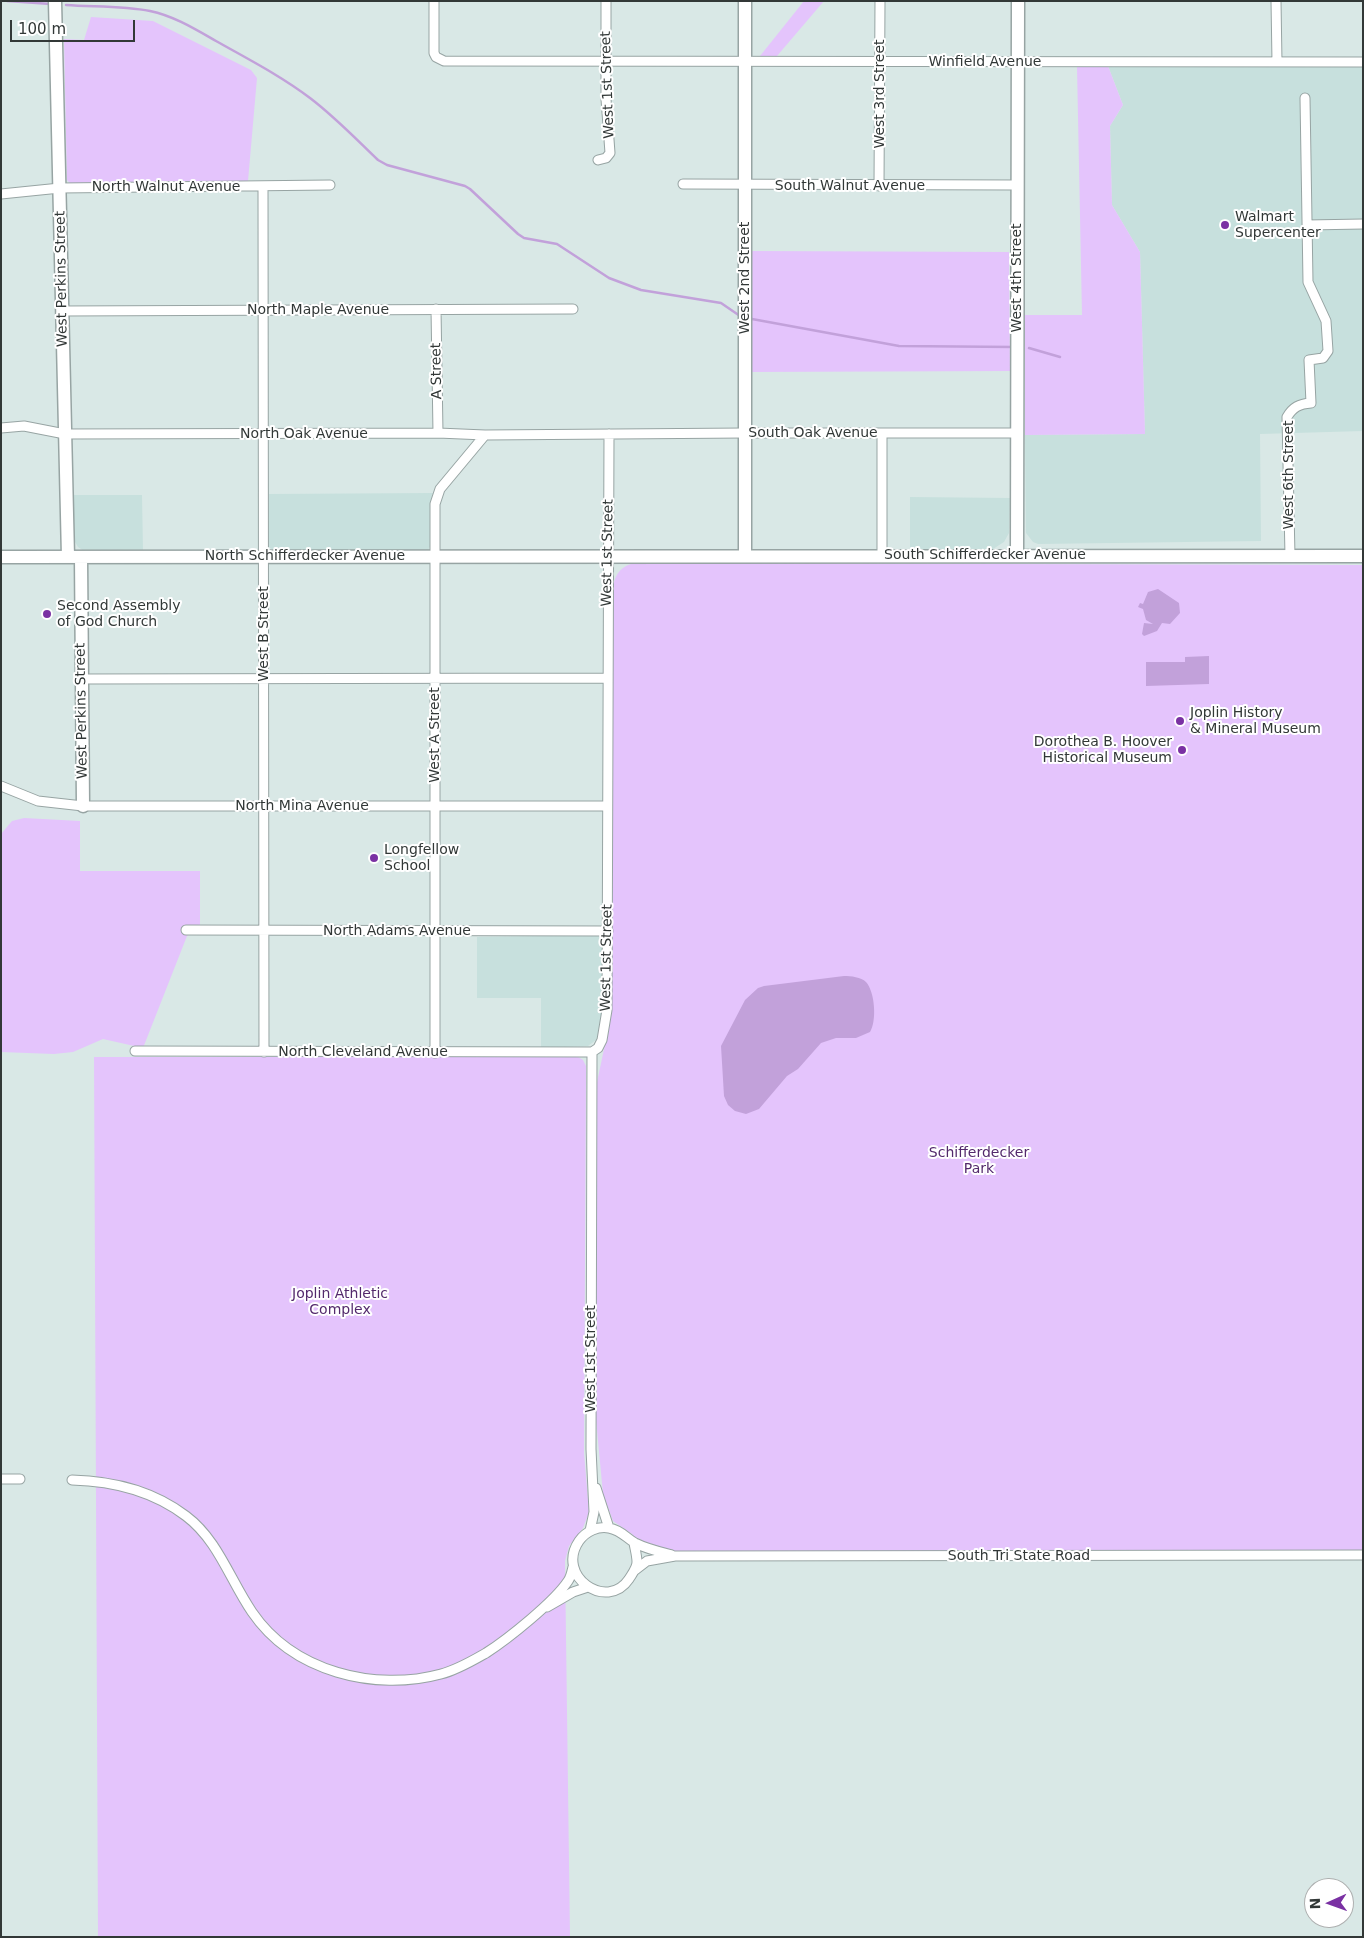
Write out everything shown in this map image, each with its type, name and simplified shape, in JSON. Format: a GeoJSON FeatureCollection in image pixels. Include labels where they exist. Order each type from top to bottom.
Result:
{"type":"FeatureCollection","features":[{"type":"Feature","properties":{"kind":"street","name":"West Perkins Street"},"geometry":{"type":"LineString","coordinates":[[55,1],[65,434],[82,679],[83,806]]}},
{"type":"Feature","properties":{"kind":"street","name":"Winfield Avenue"},"geometry":{"type":"LineString","coordinates":[[434,1],[434,53],[436,57],[444,61],[1363,62]]}},
{"type":"Feature","properties":{"kind":"street","name":"West 1st Street"},"geometry":{"type":"LineString","coordinates":[[598,160],[606,158],[610,153],[606,62],[606,1]]}},
{"type":"Feature","properties":{"kind":"street","name":"West 2nd Street"},"geometry":{"type":"LineString","coordinates":[[745,1],[745,555]]}},
{"type":"Feature","properties":{"kind":"street","name":"West 3rd Street"},"geometry":{"type":"LineString","coordinates":[[879,186],[880,1]]}},
{"type":"Feature","properties":{"kind":"street","name":"West 4th Street"},"geometry":{"type":"LineString","coordinates":[[1017,555],[1018,1]]}},
{"type":"Feature","properties":{"kind":"street"},"geometry":{"type":"LineString","coordinates":[[1276,1],[1277,62]]}},
{"type":"Feature","properties":{"kind":"street","name":"West 6th Street"},"geometry":{"type":"LineString","coordinates":[[1290,556],[1287,417],[1297,405],[1311,404],[1309,360],[1323,358],[1328,352],[1326,321],[1308,282],[1305,98]]}},
{"type":"Feature","properties":{"kind":"street","name":"South Walnut Avenue"},"geometry":{"type":"LineString","coordinates":[[683,184],[745,186],[1017,185]]}},
{"type":"Feature","properties":{"kind":"street","name":"North Walnut Avenue"},"geometry":{"type":"LineString","coordinates":[[1,194],[60,188],[330,185]]}},
{"type":"Feature","properties":{"kind":"street","name":"West B Street"},"geometry":{"type":"LineString","coordinates":[[263,187],[264,1052]]}},
{"type":"Feature","properties":{"kind":"street"},"geometry":{"type":"LineString","coordinates":[[1308,225],[1363,224]]}},
{"type":"Feature","properties":{"kind":"street","name":"A Street"},"geometry":{"type":"LineString","coordinates":[[436,309],[438,433]]}},
{"type":"Feature","properties":{"kind":"street","name":"North Maple Avenue"},"geometry":{"type":"LineString","coordinates":[[62,311],[573,309]]}},
{"type":"Feature","properties":{"kind":"street","name":"North Oak Avenue"},"geometry":{"type":"LineString","coordinates":[[1,428],[24,426],[65,434],[608,434]]}},
{"type":"Feature","properties":{"kind":"street","name":"South Oak Avenue"},"geometry":{"type":"LineString","coordinates":[[608,434],[745,432],[1017,433]]}},
{"type":"Feature","properties":{"kind":"street"},"geometry":{"type":"LineString","coordinates":[[882,433],[882,556]]}},
{"type":"Feature","properties":{"kind":"street","name":"West 1st Street"},"geometry":{"type":"LineString","coordinates":[[590,1531],[594,1512],[590,1449],[592,1052],[598,1048],[602,1040],[606,1024],[608,931],[608,434]]}},
{"type":"Feature","properties":{"kind":"street","name":"West A Street"},"geometry":{"type":"LineString","coordinates":[[435,1052],[435,504],[440,489],[484,435]]}},
{"type":"Feature","properties":{"kind":"street","name":"South Schifferdecker Avenue"},"geometry":{"type":"LineString","coordinates":[[608,556],[1363,556]]}},
{"type":"Feature","properties":{"kind":"street","name":"North Schifferdecker Avenue"},"geometry":{"type":"LineString","coordinates":[[1,557],[608,556]]}},
{"type":"Feature","properties":{"kind":"street"},"geometry":{"type":"LineString","coordinates":[[82,679],[607,678]]}},
{"type":"Feature","properties":{"kind":"street","name":"North Mina Avenue"},"geometry":{"type":"LineString","coordinates":[[1,786],[38,801],[83,806],[607,806]]}},
{"type":"Feature","properties":{"kind":"street","name":"North Adams Avenue"},"geometry":{"type":"LineString","coordinates":[[186,930],[264,932],[608,931]]}},
{"type":"Feature","properties":{"kind":"street","name":"North Cleveland Avenue"},"geometry":{"type":"LineString","coordinates":[[135,1051],[592,1052]]}},
{"type":"Feature","properties":{"kind":"street","name":"West 1st Street"},"geometry":{"type":"LineString","coordinates":[[593,1478],[609,1528]]}},
{"type":"Feature","properties":{"kind":"street"},"geometry":{"type":"LineString","coordinates":[[1,1479],[20,1479]]}},
{"type":"Feature","properties":{"kind":"street"},"geometry":{"type":"LineString","coordinates":[[72,1480],[92,1480],[123,1486],[145,1493],[186,1517],[204,1535],[230,1572],[253,1613],[266,1629],[296,1653],[315,1664],[359,1679],[399,1681],[443,1674],[493,1648],[538,1612],[569,1580],[576,1546],[582,1537],[590,1531],[599,1528],[609,1528]]}},
{"type":"Feature","properties":{"kind":"street","name":"South Tri State Road"},"geometry":{"type":"LineString","coordinates":[[609,1528],[620,1531],[634,1543],[674,1556]]}},
{"type":"Feature","properties":{"kind":"street"},"geometry":{"type":"LineString","coordinates":[[634,1543],[637,1562],[634,1570]]}},
{"type":"Feature","properties":{"kind":"street","name":"South Tri State Road"},"geometry":{"type":"LineString","coordinates":[[588,1587],[600,1592],[613,1591],[625,1585],[634,1570],[647,1561],[674,1556],[1363,1556]]}},
{"type":"Feature","properties":{"kind":"street"},"geometry":{"type":"LineString","coordinates":[[538,1612],[573,1592],[588,1587],[578,1578],[573,1567]]}},
{"type":"Feature","properties":{"kind":"shaded area"},"geometry":{"type":"Polygon","coordinates":[[[1108,66],[1363,67],[1363,431],[1260,434],[1261,541],[1038,544],[1033,542],[1026,533],[1025,435],[1145,434],[1140,252],[1112,205],[1110,126],[1123,105],[1108,66]]]}},
{"type":"Feature","properties":{"kind":"shaded area"},"geometry":{"type":"Polygon","coordinates":[[[433,493],[430,504],[431,545],[428,550],[274,551],[269,547],[269,494],[433,493]]]}},
{"type":"Feature","properties":{"kind":"shaded area"},"geometry":{"type":"Polygon","coordinates":[[[72,495],[142,495],[143,551],[84,551],[78,547],[74,540],[72,495]]]}},
{"type":"Feature","properties":{"kind":"shaded area"},"geometry":{"type":"Polygon","coordinates":[[[910,497],[1010,498],[1009,533],[1004,542],[993,549],[910,550],[910,497]]]}},
{"type":"Feature","properties":{"kind":"shaded area"},"geometry":{"type":"Polygon","coordinates":[[[1158,589],[1179,603],[1180,613],[1170,624],[1162,623],[1157,631],[1144,636],[1142,634],[1144,623],[1153,624],[1146,620],[1143,609],[1138,607],[1140,603],[1143,604],[1148,592],[1158,589]]]}},
{"type":"Feature","properties":{"kind":"shaded area"},"geometry":{"type":"Polygon","coordinates":[[[1209,656],[1209,684],[1146,686],[1146,662],[1185,662],[1185,657],[1209,656]]]}},
{"type":"Feature","properties":{"kind":"shaded area"},"geometry":{"type":"Polygon","coordinates":[[[598,935],[603,943],[601,1017],[596,1040],[588,1046],[541,1048],[541,998],[477,998],[477,937],[598,935]]]}},
{"type":"Feature","properties":{"kind":"shaded area"},"geometry":{"type":"Polygon","coordinates":[[[844,976],[861,979],[869,987],[874,1007],[874,1021],[870,1032],[856,1038],[836,1038],[821,1043],[798,1069],[787,1076],[759,1109],[746,1114],[735,1111],[728,1105],[724,1096],[721,1046],[745,1000],[758,988],[764,986],[844,976]]]}},
{"type":"Feature","properties":{"kind":"green space"},"geometry":{"type":"Polygon","coordinates":[[[804,1],[824,1],[777,56],[760,56],[804,1]]]}},
{"type":"Feature","properties":{"kind":"green space"},"geometry":{"type":"Polygon","coordinates":[[[91,17],[153,21],[251,70],[257,78],[248,181],[70,183],[67,180],[64,39],[84,40],[91,17]]]}},
{"type":"Feature","properties":{"kind":"green space"},"geometry":{"type":"Polygon","coordinates":[[[1108,66],[1123,105],[1110,126],[1112,205],[1140,252],[1145,434],[1025,435],[1025,315],[1082,315],[1077,67],[1108,66]]]}},
{"type":"Feature","properties":{"kind":"green space"},"geometry":{"type":"Polygon","coordinates":[[[750,251],[1009,252],[1010,371],[750,372],[750,251]]]}},
{"type":"Feature","properties":{"kind":"green space","name":"Schifferdecker Park"},"geometry":{"type":"Polygon","coordinates":[[[635,563],[1363,565],[1363,1553],[676,1553],[638,1541],[632,1534],[613,1521],[603,1494],[594,1398],[596,1087],[612,1011],[613,586],[620,571],[626,566],[635,563]]]}},
{"type":"Feature","properties":{"kind":"green space"},"geometry":{"type":"Polygon","coordinates":[[[24,818],[80,821],[80,871],[200,871],[200,926],[187,936],[143,1048],[103,1039],[73,1052],[54,1054],[1,1052],[1,834],[12,821],[24,818]]]}},
{"type":"Feature","properties":{"kind":"green space","name":"Joplin Athletic Complex"},"geometry":{"type":"Polygon","coordinates":[[[94,1057],[578,1057],[583,1060],[586,1066],[584,1453],[589,1512],[583,1528],[569,1546],[565,1561],[570,1937],[98,1937],[94,1057]]]}},
{"type":"Feature","properties":{"kind":"waterway"},"geometry":{"type":"LineString","coordinates":[[7,1],[51,4]]}},
{"type":"Feature","properties":{"kind":"waterway"},"geometry":{"type":"LineString","coordinates":[[66,5],[140,9],[159,13],[176,20],[252,61],[299,90],[345,128],[378,160],[387,165],[470,189],[524,238],[557,244],[609,278],[641,290],[721,303],[740,316]]}},
{"type":"Feature","properties":{"kind":"waterway"},"geometry":{"type":"LineString","coordinates":[[752,319],[899,346],[1014,347]]}},
{"type":"Feature","properties":{"kind":"waterway"},"geometry":{"type":"LineString","coordinates":[[1029,348],[1060,357]]}},
{"type":"Feature","properties":{"kind":"place","name":"Walmart Supercenter"},"geometry":{"type":"Point","coordinates":[1225,225]}},
{"type":"Feature","properties":{"kind":"place","name":"Second Assembly of God Church"},"geometry":{"type":"Point","coordinates":[47,614]}},
{"type":"Feature","properties":{"kind":"place","name":"Joplin History & Mineral Museum"},"geometry":{"type":"Point","coordinates":[1180,721]}},
{"type":"Feature","properties":{"kind":"place","name":"Dorothea B. Hoover Historical Museum"},"geometry":{"type":"Point","coordinates":[1182,750]}},
{"type":"Feature","properties":{"kind":"place","name":"Longfellow School"},"geometry":{"type":"Point","coordinates":[374,858]}}]}
